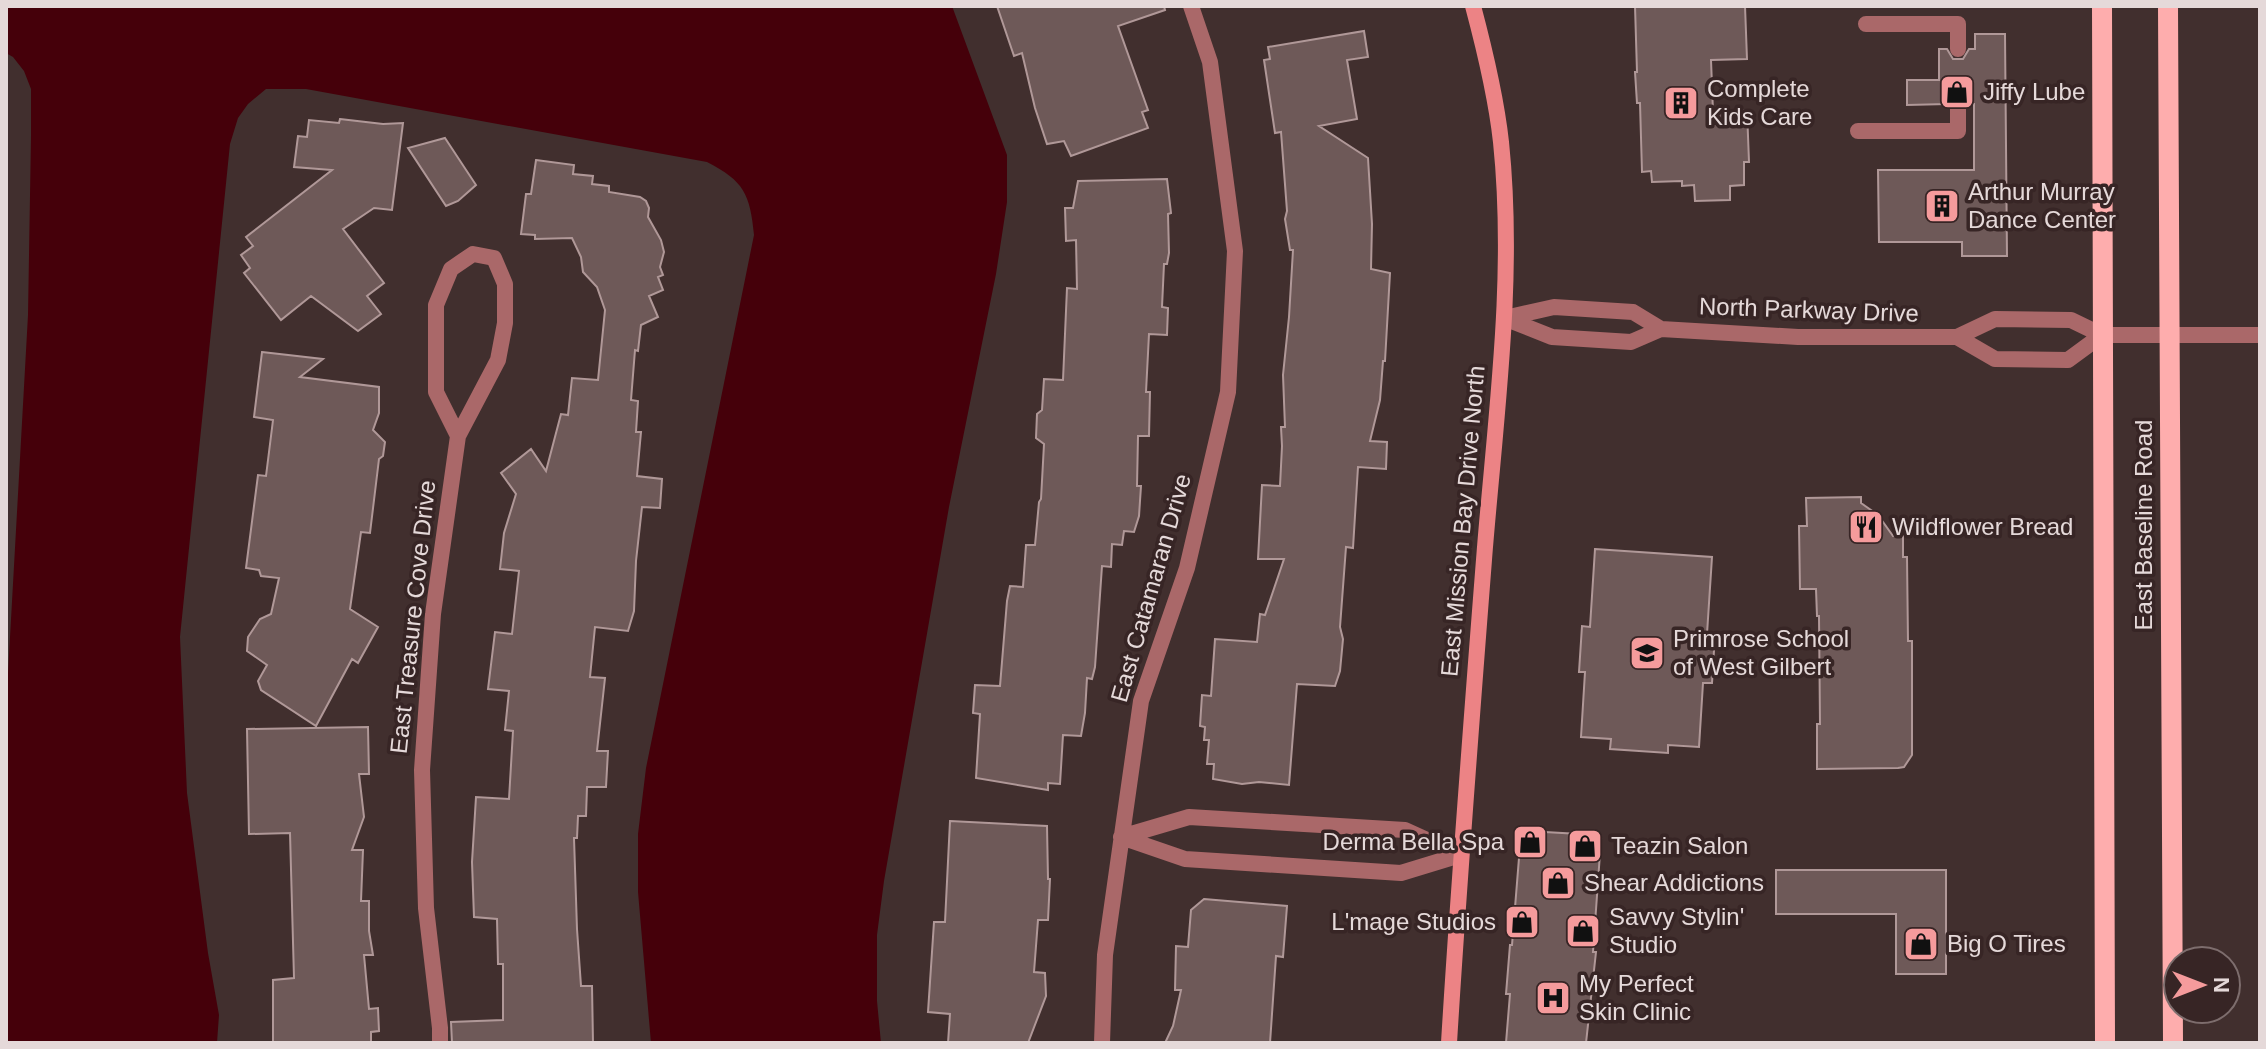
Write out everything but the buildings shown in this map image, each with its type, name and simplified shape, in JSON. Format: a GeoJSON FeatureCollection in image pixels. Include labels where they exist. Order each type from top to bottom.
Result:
{"type":"FeatureCollection","features":[{"type":"Feature","properties":{"kind":"main road","name":"East Baseline Road"},"geometry":{"type":"LineString","coordinates":[[2102,6],[2105,1043]]}},
{"type":"Feature","properties":{"kind":"main road","name":"East Baseline Road"},"geometry":{"type":"LineString","coordinates":[[2168,6],[2173,1043]]}},
{"type":"Feature","properties":{"kind":"street","name":"East Catamaran Drive"},"geometry":{"type":"LineString","coordinates":[[1102,1043],[1105,955],[1141,701],[1187,568],[1228,392],[1235,251],[1210,62],[1191,6]]}},
{"type":"Feature","properties":{"kind":"street","name":"East Mission Bay Drive North"},"geometry":{"type":"LineString","coordinates":[[1449,1043],[1460,855],[1504,318],[1506,217],[1501,142],[1489,63],[1473,6]]}},
{"type":"Feature","properties":{"kind":"street"},"geometry":{"type":"LineString","coordinates":[[1866,24],[1958,24],[1958,49]]}},
{"type":"Feature","properties":{"kind":"street"},"geometry":{"type":"LineString","coordinates":[[1858,131],[1958,131],[1958,104]]}},
{"type":"Feature","properties":{"kind":"street","name":"East Treasure Cove Drive"},"geometry":{"type":"LineString","coordinates":[[440,1043],[426,908],[422,770],[433,614],[458,436],[498,360],[505,323],[505,284],[494,258],[473,254],[451,269],[436,305],[436,392],[458,436]]}},
{"type":"Feature","properties":{"kind":"street","name":"North Parkway Drive"},"geometry":{"type":"LineString","coordinates":[[1504,318],[1554,307],[1633,312],[1661,329]]}},
{"type":"Feature","properties":{"kind":"street","name":"North Parkway Drive"},"geometry":{"type":"LineString","coordinates":[[1504,318],[1552,337],[1631,342],[1661,329],[1798,337],[1957,337],[1995,319],[2071,320],[2102,335],[2260,335]]}},
{"type":"Feature","properties":{"kind":"street"},"geometry":{"type":"LineString","coordinates":[[1957,337],[1995,359],[2068,360],[2102,335]]}},
{"type":"Feature","properties":{"kind":"street"},"geometry":{"type":"LineString","coordinates":[[1121,837],[1189,817],[1405,830],[1460,855]]}},
{"type":"Feature","properties":{"kind":"street"},"geometry":{"type":"LineString","coordinates":[[1121,837],[1185,859],[1401,873],[1460,855]]}},
{"type":"Feature","properties":{"kind":"shaded area"},"geometry":{"type":"Polygon","coordinates":[[[6,6],[952,6],[1007,155],[1007,202],[996,274],[949,507],[884,881],[877,935],[877,1001],[881,1043],[651,1043],[638,892],[638,834],[646,768],[754,235],[743,190],[729,176],[707,162],[306,89],[266,89],[248,104],[238,118],[230,144],[180,637],[187,793],[219,1015],[217,1043],[6,1043],[6,709],[28,315],[31,89],[24,71],[6,53],[6,6]]]}},
{"type":"Feature","properties":{"kind":"place","name":"Jiffy Lube"},"geometry":{"type":"Point","coordinates":[1957,92]}},
{"type":"Feature","properties":{"kind":"place","name":"Complete Kids Care"},"geometry":{"type":"Point","coordinates":[1681,103]}},
{"type":"Feature","properties":{"kind":"place","name":"Arthur Murray Dance Center"},"geometry":{"type":"Point","coordinates":[1942,206]}},
{"type":"Feature","properties":{"kind":"place","name":"Wildflower Bread"},"geometry":{"type":"Point","coordinates":[1866,527]}},
{"type":"Feature","properties":{"kind":"place","name":"Primrose School of West Gilbert"},"geometry":{"type":"Point","coordinates":[1647,653]}},
{"type":"Feature","properties":{"kind":"place","name":"Derma Bella Spa"},"geometry":{"type":"Point","coordinates":[1530,842]}},
{"type":"Feature","properties":{"kind":"place","name":"Teazin Salon"},"geometry":{"type":"Point","coordinates":[1585,846]}},
{"type":"Feature","properties":{"kind":"place","name":"Shear Addictions"},"geometry":{"type":"Point","coordinates":[1558,883]}},
{"type":"Feature","properties":{"kind":"place","name":"L'mage Studios"},"geometry":{"type":"Point","coordinates":[1522,922]}},
{"type":"Feature","properties":{"kind":"place","name":"Savvy Stylin' Studio"},"geometry":{"type":"Point","coordinates":[1583,931]}},
{"type":"Feature","properties":{"kind":"place","name":"Big O Tires"},"geometry":{"type":"Point","coordinates":[1921,944]}},
{"type":"Feature","properties":{"kind":"place","name":"My Perfect Skin Clinic"},"geometry":{"type":"Point","coordinates":[1553,998]}}]}
